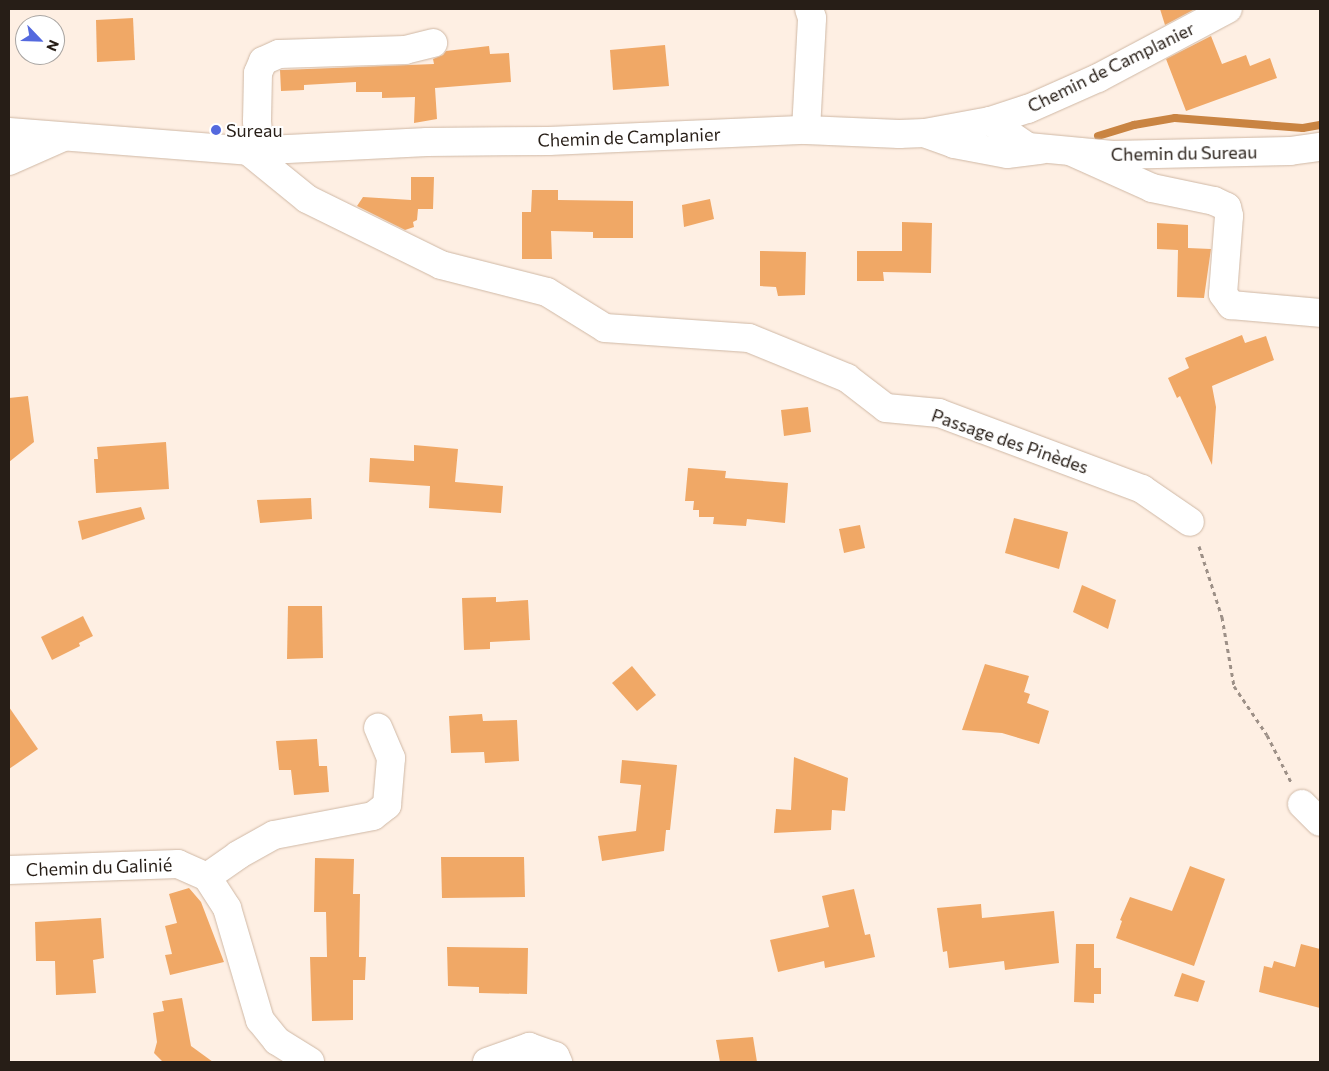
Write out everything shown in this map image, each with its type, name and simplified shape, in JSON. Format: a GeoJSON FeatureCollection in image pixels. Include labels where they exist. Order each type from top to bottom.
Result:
{"type":"FeatureCollection","features":[{"type":"Feature","properties":{"kind":"street"},"geometry":{"type":"LineString","coordinates":[[806,130],[812,18],[809,9]]}},
{"type":"Feature","properties":{"kind":"street","name":"Chemin de Camplanier"},"geometry":{"type":"LineString","coordinates":[[9,161],[63,137],[254,151],[806,130],[899,134],[925,133],[990,121],[1028,110],[1098,78],[1228,9]]}},
{"type":"Feature","properties":{"kind":"street"},"geometry":{"type":"LineString","coordinates":[[254,151],[258,73],[263,61],[279,54],[405,50],[433,43]]}},
{"type":"Feature","properties":{"kind":"street"},"geometry":{"type":"LineString","coordinates":[[1028,110],[1060,150],[1152,188],[1214,201],[1227,207],[1229,216],[1223,294],[1231,305],[1320,313]]}},
{"type":"Feature","properties":{"kind":"street","name":"Chemin du Sureau"},"geometry":{"type":"LineString","coordinates":[[990,121],[1028,147],[1113,155],[1290,151],[1320,147]]}},
{"type":"Feature","properties":{"kind":"street"},"geometry":{"type":"LineString","coordinates":[[9,132],[63,137]]}},
{"type":"Feature","properties":{"kind":"street","name":"Chemin du Sureau"},"geometry":{"type":"LineString","coordinates":[[925,133],[954,144],[1007,154],[1060,150]]}},
{"type":"Feature","properties":{"kind":"street","name":"Passage des Pinèdes"},"geometry":{"type":"LineString","coordinates":[[254,151],[307,199],[440,265],[547,292],[604,328],[749,338],[846,378],[886,408],[939,412],[1142,490],[1190,522]]}},
{"type":"Feature","properties":{"kind":"street"},"geometry":{"type":"LineString","coordinates":[[310,1062],[277,1042],[260,1020],[228,908],[207,877],[238,854],[274,835],[373,816],[387,804],[391,758],[378,728]]}},
{"type":"Feature","properties":{"kind":"street","name":"Chemin du Galinié"},"geometry":{"type":"LineString","coordinates":[[9,870],[178,864],[207,877]]}},
{"type":"Feature","properties":{"kind":"street"},"geometry":{"type":"LineString","coordinates":[[487,1062],[529,1047],[556,1059]]}},
{"type":"Feature","properties":{"kind":"path"},"geometry":{"type":"LineString","coordinates":[[1190,522],[1222,617],[1234,686],[1267,735],[1311,813]]}},
{"type":"Feature","properties":{"kind":"building"},"geometry":{"type":"Polygon","coordinates":[[[1160,9],[1195,9],[1165,25],[1160,9]]]}},
{"type":"Feature","properties":{"kind":"building"},"geometry":{"type":"Polygon","coordinates":[[[133,18],[135,60],[97,62],[96,20],[133,18]]]}},
{"type":"Feature","properties":{"kind":"building"},"geometry":{"type":"Polygon","coordinates":[[[1211,36],[1222,64],[1246,55],[1250,66],[1270,58],[1277,78],[1186,111],[1166,59],[1211,36]]]}},
{"type":"Feature","properties":{"kind":"building"},"geometry":{"type":"Polygon","coordinates":[[[665,45],[669,86],[613,90],[610,50],[665,45]]]}},
{"type":"Feature","properties":{"kind":"building"},"geometry":{"type":"Polygon","coordinates":[[[489,46],[490,54],[509,53],[511,82],[435,88],[437,119],[414,123],[415,97],[382,98],[382,92],[356,92],[356,82],[304,85],[304,90],[281,91],[280,70],[434,64],[433,59],[443,55],[446,51],[489,46]]]}},
{"type":"Feature","properties":{"kind":"building"},"geometry":{"type":"Polygon","coordinates":[[[411,177],[434,177],[433,209],[418,209],[417,220],[413,222],[414,227],[405,230],[357,206],[363,197],[411,200],[411,177]]]}},
{"type":"Feature","properties":{"kind":"building"},"geometry":{"type":"Polygon","coordinates":[[[532,190],[558,190],[558,200],[633,201],[633,238],[593,238],[593,232],[551,231],[552,259],[522,259],[522,212],[531,212],[532,190]]]}},
{"type":"Feature","properties":{"kind":"building"},"geometry":{"type":"Polygon","coordinates":[[[710,199],[714,219],[684,227],[682,205],[710,199]]]}},
{"type":"Feature","properties":{"kind":"building"},"geometry":{"type":"Polygon","coordinates":[[[902,222],[932,223],[931,273],[883,272],[884,281],[857,281],[857,251],[902,251],[902,222]]]}},
{"type":"Feature","properties":{"kind":"building"},"geometry":{"type":"Polygon","coordinates":[[[1157,223],[1188,225],[1188,248],[1211,249],[1204,298],[1177,297],[1178,250],[1157,249],[1157,223]]]}},
{"type":"Feature","properties":{"kind":"building"},"geometry":{"type":"Polygon","coordinates":[[[760,251],[806,252],[805,295],[778,296],[776,287],[760,286],[760,251]]]}},
{"type":"Feature","properties":{"kind":"building"},"geometry":{"type":"Polygon","coordinates":[[[1242,335],[1245,343],[1266,336],[1274,360],[1212,386],[1216,407],[1212,465],[1180,396],[1177,398],[1168,378],[1189,368],[1185,358],[1242,335]]]}},
{"type":"Feature","properties":{"kind":"building"},"geometry":{"type":"Polygon","coordinates":[[[28,396],[34,442],[9,462],[9,398],[28,396]]]}},
{"type":"Feature","properties":{"kind":"building"},"geometry":{"type":"Polygon","coordinates":[[[808,407],[811,432],[784,436],[781,410],[808,407]]]}},
{"type":"Feature","properties":{"kind":"building"},"geometry":{"type":"Polygon","coordinates":[[[166,442],[169,489],[96,493],[94,459],[98,459],[97,447],[166,442]]]}},
{"type":"Feature","properties":{"kind":"building"},"geometry":{"type":"Polygon","coordinates":[[[414,445],[458,449],[455,482],[503,486],[501,513],[429,508],[430,486],[369,482],[370,458],[414,461],[414,445]]]}},
{"type":"Feature","properties":{"kind":"building"},"geometry":{"type":"Polygon","coordinates":[[[688,468],[726,471],[725,478],[788,483],[785,523],[747,519],[746,526],[713,524],[714,517],[699,517],[699,510],[693,510],[694,501],[685,501],[688,468]]]}},
{"type":"Feature","properties":{"kind":"building"},"geometry":{"type":"Polygon","coordinates":[[[311,498],[312,519],[260,523],[257,500],[311,498]]]}},
{"type":"Feature","properties":{"kind":"building"},"geometry":{"type":"Polygon","coordinates":[[[141,507],[145,519],[82,540],[78,521],[141,507]]]}},
{"type":"Feature","properties":{"kind":"building"},"geometry":{"type":"Polygon","coordinates":[[[1014,518],[1068,532],[1059,569],[1005,553],[1014,518]]]}},
{"type":"Feature","properties":{"kind":"building"},"geometry":{"type":"Polygon","coordinates":[[[860,525],[865,548],[844,553],[839,529],[860,525]]]}},
{"type":"Feature","properties":{"kind":"building"},"geometry":{"type":"Polygon","coordinates":[[[1082,585],[1116,600],[1108,629],[1073,612],[1082,585]]]}},
{"type":"Feature","properties":{"kind":"building"},"geometry":{"type":"Polygon","coordinates":[[[496,597],[496,602],[528,600],[530,640],[490,642],[490,649],[464,650],[462,598],[496,597]]]}},
{"type":"Feature","properties":{"kind":"building"},"geometry":{"type":"Polygon","coordinates":[[[288,606],[322,606],[323,658],[287,659],[288,606]]]}},
{"type":"Feature","properties":{"kind":"building"},"geometry":{"type":"Polygon","coordinates":[[[83,616],[93,636],[79,643],[80,646],[52,660],[41,637],[83,616]]]}},
{"type":"Feature","properties":{"kind":"building"},"geometry":{"type":"Polygon","coordinates":[[[985,664],[1029,676],[1024,692],[1030,694],[1027,703],[1049,711],[1039,744],[1002,733],[962,730],[985,664]]]}},
{"type":"Feature","properties":{"kind":"building"},"geometry":{"type":"Polygon","coordinates":[[[632,666],[656,695],[637,711],[612,683],[632,666]]]}},
{"type":"Feature","properties":{"kind":"building"},"geometry":{"type":"Polygon","coordinates":[[[9,707],[38,749],[9,769],[9,707]]]}},
{"type":"Feature","properties":{"kind":"building"},"geometry":{"type":"Polygon","coordinates":[[[482,714],[483,721],[517,720],[519,761],[485,763],[484,752],[451,753],[449,716],[482,714]]]}},
{"type":"Feature","properties":{"kind":"building"},"geometry":{"type":"Polygon","coordinates":[[[317,739],[319,766],[327,766],[329,792],[294,795],[291,770],[279,770],[276,741],[317,739]]]}},
{"type":"Feature","properties":{"kind":"building"},"geometry":{"type":"Polygon","coordinates":[[[794,757],[848,778],[845,811],[832,810],[831,830],[774,833],[776,809],[791,810],[794,757]]]}},
{"type":"Feature","properties":{"kind":"building"},"geometry":{"type":"Polygon","coordinates":[[[622,760],[677,765],[670,830],[666,830],[664,851],[602,861],[598,836],[636,831],[641,785],[620,783],[622,760]]]}},
{"type":"Feature","properties":{"kind":"building"},"geometry":{"type":"Polygon","coordinates":[[[441,857],[524,857],[525,897],[442,898],[441,857]]]}},
{"type":"Feature","properties":{"kind":"building"},"geometry":{"type":"Polygon","coordinates":[[[315,858],[354,859],[353,894],[360,894],[359,957],[366,957],[365,980],[353,980],[353,1020],[312,1021],[310,957],[327,957],[326,912],[314,912],[315,858]]]}},
{"type":"Feature","properties":{"kind":"building"},"geometry":{"type":"Polygon","coordinates":[[[1190,866],[1225,879],[1194,966],[1116,938],[1122,921],[1120,920],[1130,897],[1172,911],[1190,866]]]}},
{"type":"Feature","properties":{"kind":"building"},"geometry":{"type":"Polygon","coordinates":[[[189,888],[201,902],[224,962],[170,975],[165,955],[172,954],[165,926],[177,923],[169,894],[189,888]]]}},
{"type":"Feature","properties":{"kind":"building"},"geometry":{"type":"Polygon","coordinates":[[[854,889],[865,935],[870,934],[875,957],[825,968],[824,961],[778,972],[770,940],[829,927],[822,896],[854,889]]]}},
{"type":"Feature","properties":{"kind":"building"},"geometry":{"type":"Polygon","coordinates":[[[981,904],[982,918],[1054,911],[1059,963],[1005,970],[1004,961],[949,968],[947,951],[943,952],[937,908],[981,904]]]}},
{"type":"Feature","properties":{"kind":"building"},"geometry":{"type":"Polygon","coordinates":[[[101,918],[104,958],[93,960],[96,993],[56,995],[55,961],[36,961],[35,922],[101,918]]]}},
{"type":"Feature","properties":{"kind":"building"},"geometry":{"type":"Polygon","coordinates":[[[1076,944],[1094,944],[1094,968],[1101,968],[1101,994],[1094,994],[1094,1003],[1074,1002],[1076,944]]]}},
{"type":"Feature","properties":{"kind":"building"},"geometry":{"type":"Polygon","coordinates":[[[1301,944],[1320,949],[1320,1008],[1259,992],[1264,966],[1272,968],[1274,961],[1295,967],[1301,944]]]}},
{"type":"Feature","properties":{"kind":"building"},"geometry":{"type":"Polygon","coordinates":[[[447,947],[528,948],[527,994],[479,993],[479,987],[448,986],[447,947]]]}},
{"type":"Feature","properties":{"kind":"building"},"geometry":{"type":"Polygon","coordinates":[[[1182,973],[1205,981],[1198,1002],[1174,996],[1182,973]]]}},
{"type":"Feature","properties":{"kind":"building"},"geometry":{"type":"Polygon","coordinates":[[[182,998],[191,1046],[213,1062],[163,1062],[154,1053],[157,1042],[153,1013],[164,1011],[162,1001],[182,998]]]}},
{"type":"Feature","properties":{"kind":"building"},"geometry":{"type":"Polygon","coordinates":[[[753,1037],[757,1062],[720,1062],[716,1040],[753,1037]]]}},
{"type":"Feature","properties":{"kind":"waterway"},"geometry":{"type":"LineString","coordinates":[[1098,136],[1134,125],[1175,118],[1303,128],[1320,125]]}},
{"type":"Feature","properties":{"kind":"place","name":"Sureau"},"geometry":{"type":"Point","coordinates":[216,130]}}]}
